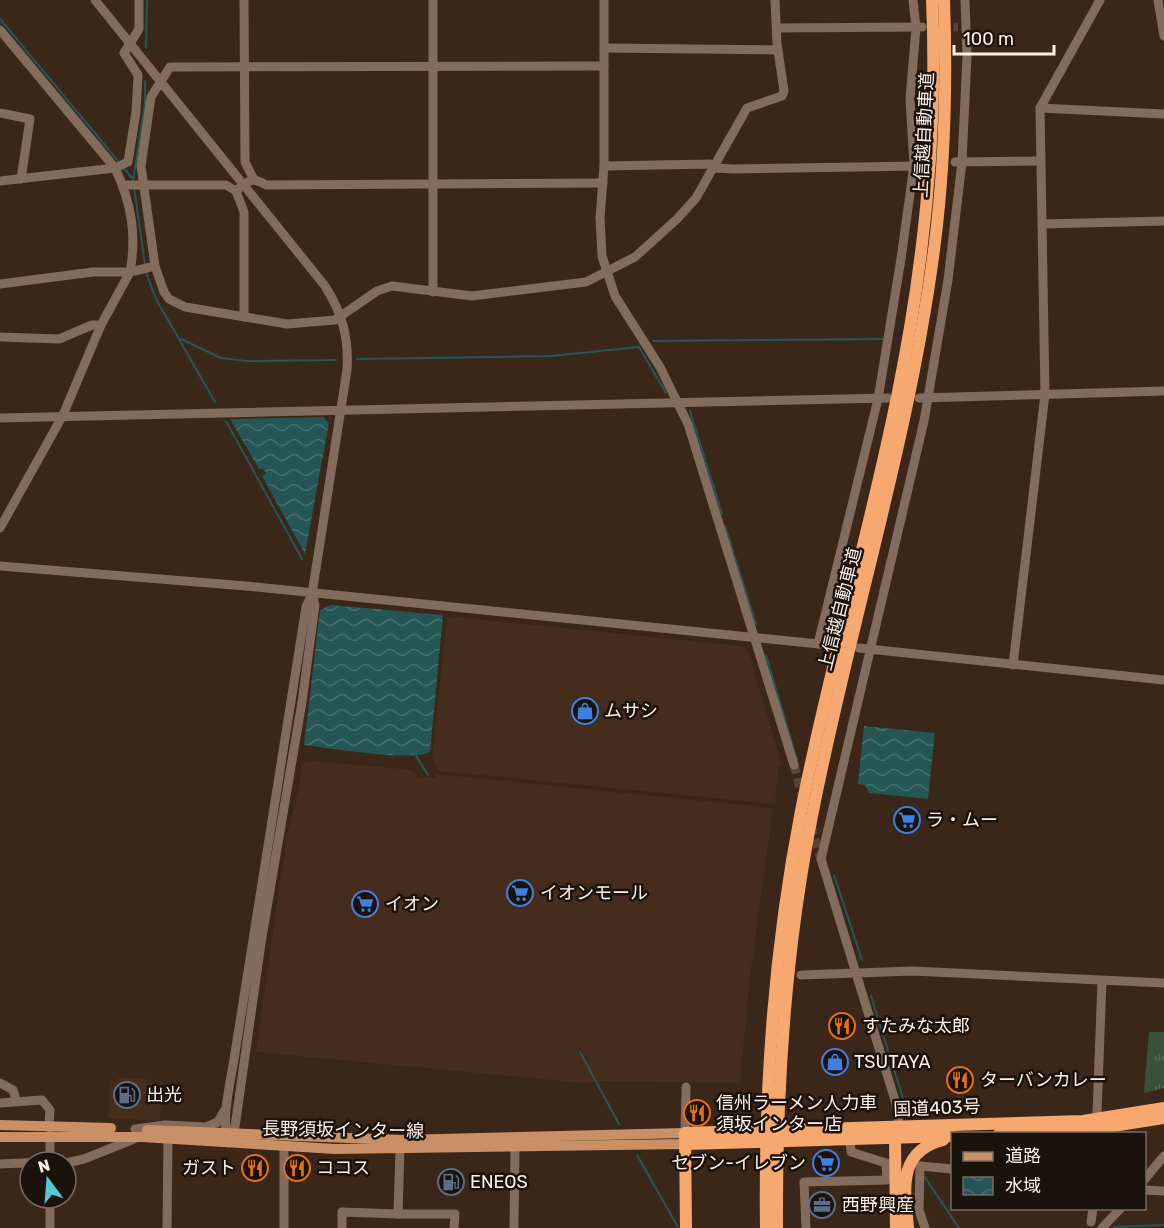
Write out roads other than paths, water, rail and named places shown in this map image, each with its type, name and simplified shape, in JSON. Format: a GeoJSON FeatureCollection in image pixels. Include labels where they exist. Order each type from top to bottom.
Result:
{"type":"FeatureCollection","features":[{"type":"Feature","properties":{"kind":"highway","name":"上信越自動車道"},"geometry":{"type":"LineString","coordinates":[[777,1228],[772,1119],[775,982],[800,813],[824,700],[892,422],[918,277],[932,139],[932,0]]}},
{"type":"Feature","properties":{"kind":"highway","name":"上信越自動車道"},"geometry":{"type":"LineString","coordinates":[[772,1119],[787,983],[812,814],[842,677],[901,435],[929,284],[944,138],[944,0]]}},
{"type":"Feature","properties":{"kind":"highway","name":"国道403号"},"geometry":{"type":"LineString","coordinates":[[686,1139],[850,1140],[1083,1121],[1164,1108]]}},
{"type":"Feature","properties":{"kind":"highway","name":"国道403号"},"geometry":{"type":"LineString","coordinates":[[1054,1132],[1081,1131],[1164,1118]]}},
{"type":"Feature","properties":{"kind":"highway","name":"国道403号"},"geometry":{"type":"LineString","coordinates":[[686,1139],[899,1135],[951,1137]]}},
{"type":"Feature","properties":{"kind":"highway"},"geometry":{"type":"LineString","coordinates":[[899,1135],[908,1228]]}},
{"type":"Feature","properties":{"kind":"highway"},"geometry":{"type":"LineString","coordinates":[[896,1228],[899,1135]]}},
{"type":"Feature","properties":{"kind":"highway"},"geometry":{"type":"LineString","coordinates":[[905,1188],[909,1167],[915,1154],[927,1145],[951,1137]]}},
{"type":"Feature","properties":{"kind":"highway"},"geometry":{"type":"LineString","coordinates":[[686,1139],[686,1228]]}},
{"type":"Feature","properties":{"kind":"highway","name":"上信越自動車道"},"geometry":{"type":"LineString","coordinates":[[765,1228],[774,1159]]}},
{"type":"Feature","properties":{"kind":"highway"},"geometry":{"type":"LineString","coordinates":[[774,1159],[784,1228]]}},
{"type":"Feature","properties":{"kind":"main road","name":"長野須坂インター線"},"geometry":{"type":"LineString","coordinates":[[0,1125],[50,1131],[229,1137],[401,1140],[686,1139]]}},
{"type":"Feature","properties":{"kind":"main road","name":"長野須坂インター線"},"geometry":{"type":"LineString","coordinates":[[0,1137],[50,1131]]}},
{"type":"Feature","properties":{"kind":"main road","name":"長野須坂インター線"},"geometry":{"type":"LineString","coordinates":[[139,1133],[168,1138],[229,1137],[284,1146],[400,1149],[515,1147],[686,1139]]}},
{"type":"Feature","properties":{"kind":"street"},"geometry":{"type":"LineString","coordinates":[[78,1160],[139,1133],[165,1125],[211,1125],[222,1118],[227,1105],[289,708],[306,607],[312,594],[348,353],[342,316],[325,286],[240,188],[161,82],[95,0]]}},
{"type":"Feature","properties":{"kind":"street"},"geometry":{"type":"LineString","coordinates":[[119,166],[134,134],[137,71],[125,57],[125,50],[139,29],[140,0]]}},
{"type":"Feature","properties":{"kind":"street"},"geometry":{"type":"LineString","coordinates":[[244,0],[245,162],[253,178],[266,185],[603,183]]}},
{"type":"Feature","properties":{"kind":"street"},"geometry":{"type":"LineString","coordinates":[[433,0],[433,292]]}},
{"type":"Feature","properties":{"kind":"street"},"geometry":{"type":"LineString","coordinates":[[604,0],[604,166],[600,218],[602,256],[615,296],[679,402],[794,765]]}},
{"type":"Feature","properties":{"kind":"street"},"geometry":{"type":"LineString","coordinates":[[604,66],[170,67],[151,98],[141,166],[149,268],[164,292],[177,305],[287,324],[319,323],[342,316],[381,289],[398,286],[472,296],[513,293],[586,282],[635,257],[658,238],[696,198],[747,108],[782,96],[784,91],[778,50],[775,0]]}},
{"type":"Feature","properties":{"kind":"street"},"geometry":{"type":"LineString","coordinates":[[818,644],[883,399],[917,165],[910,99],[919,28],[913,0]]}},
{"type":"Feature","properties":{"kind":"street"},"geometry":{"type":"LineString","coordinates":[[899,1135],[897,1107],[821,859],[864,648],[898,535],[948,280],[967,56],[961,27],[964,0]]}},
{"type":"Feature","properties":{"kind":"street"},"geometry":{"type":"LineString","coordinates":[[1013,665],[1045,394],[1040,108],[1100,0]]}},
{"type":"Feature","properties":{"kind":"street"},"geometry":{"type":"LineString","coordinates":[[1158,0],[1164,36]]}},
{"type":"Feature","properties":{"kind":"street"},"geometry":{"type":"LineString","coordinates":[[777,28],[919,28]]}},
{"type":"Feature","properties":{"kind":"street"},"geometry":{"type":"LineString","coordinates":[[0,30],[119,166],[125,184],[134,236],[130,272],[101,326],[63,415],[0,528]]}},
{"type":"Feature","properties":{"kind":"street"},"geometry":{"type":"LineString","coordinates":[[604,48],[778,50]]}},
{"type":"Feature","properties":{"kind":"street"},"geometry":{"type":"LineString","coordinates":[[1040,108],[1164,114]]}},
{"type":"Feature","properties":{"kind":"street"},"geometry":{"type":"LineString","coordinates":[[0,113],[30,119],[21,179]]}},
{"type":"Feature","properties":{"kind":"street"},"geometry":{"type":"LineString","coordinates":[[959,162],[1041,161]]}},
{"type":"Feature","properties":{"kind":"street"},"geometry":{"type":"LineString","coordinates":[[604,166],[710,164],[715,168],[773,169],[917,165]]}},
{"type":"Feature","properties":{"kind":"street"},"geometry":{"type":"LineString","coordinates":[[0,182],[119,166]]}},
{"type":"Feature","properties":{"kind":"street"},"geometry":{"type":"LineString","coordinates":[[244,317],[244,212],[235,195],[253,178]]}},
{"type":"Feature","properties":{"kind":"street"},"geometry":{"type":"LineString","coordinates":[[125,184],[226,185],[240,188]]}},
{"type":"Feature","properties":{"kind":"street"},"geometry":{"type":"LineString","coordinates":[[1042,224],[1164,220]]}},
{"type":"Feature","properties":{"kind":"street"},"geometry":{"type":"LineString","coordinates":[[0,284],[93,272],[130,272],[149,268]]}},
{"type":"Feature","properties":{"kind":"street"},"geometry":{"type":"LineString","coordinates":[[0,337],[59,339],[92,325],[101,326]]}},
{"type":"Feature","properties":{"kind":"street"},"geometry":{"type":"LineString","coordinates":[[924,398],[1164,391]]}},
{"type":"Feature","properties":{"kind":"street"},"geometry":{"type":"LineString","coordinates":[[0,418],[883,399]]}},
{"type":"Feature","properties":{"kind":"street"},"geometry":{"type":"LineString","coordinates":[[0,566],[829,645]]}},
{"type":"Feature","properties":{"kind":"street"},"geometry":{"type":"LineString","coordinates":[[229,1137],[302,702],[315,605],[312,594]]}},
{"type":"Feature","properties":{"kind":"street"},"geometry":{"type":"LineString","coordinates":[[864,648],[1164,680]]}},
{"type":"Feature","properties":{"kind":"street"},"geometry":{"type":"LineString","coordinates":[[801,975],[913,972],[1164,983]]}},
{"type":"Feature","properties":{"kind":"street"},"geometry":{"type":"LineString","coordinates":[[1097,1108],[1102,981]]}},
{"type":"Feature","properties":{"kind":"street"},"geometry":{"type":"LineString","coordinates":[[0,1083],[13,1090],[16,1100]]}},
{"type":"Feature","properties":{"kind":"street"},"geometry":{"type":"LineString","coordinates":[[686,1086],[686,1139]]}},
{"type":"Feature","properties":{"kind":"street"},"geometry":{"type":"LineString","coordinates":[[0,1103],[16,1100],[42,1100],[50,1110],[49,1150]]}},
{"type":"Feature","properties":{"kind":"street"},"geometry":{"type":"LineString","coordinates":[[227,1105],[229,1137]]}},
{"type":"Feature","properties":{"kind":"street"},"geometry":{"type":"LineString","coordinates":[[167,1228],[168,1138]]}},
{"type":"Feature","properties":{"kind":"street"},"geometry":{"type":"LineString","coordinates":[[806,1228],[804,1182],[887,1180],[886,1163],[851,1152],[850,1140]]}},
{"type":"Feature","properties":{"kind":"street"},"geometry":{"type":"LineString","coordinates":[[284,1146],[284,1228]]}},
{"type":"Feature","properties":{"kind":"street"},"geometry":{"type":"LineString","coordinates":[[514,1228],[515,1147]]}},
{"type":"Feature","properties":{"kind":"street"},"geometry":{"type":"LineString","coordinates":[[398,1214],[400,1149]]}},
{"type":"Feature","properties":{"kind":"street"},"geometry":{"type":"LineString","coordinates":[[1146,1178],[1164,1155]]}},
{"type":"Feature","properties":{"kind":"street"},"geometry":{"type":"LineString","coordinates":[[0,1164],[18,1163]]}},
{"type":"Feature","properties":{"kind":"street"},"geometry":{"type":"LineString","coordinates":[[925,1228],[919,1210],[920,1166],[951,1169]]}},
{"type":"Feature","properties":{"kind":"street"},"geometry":{"type":"LineString","coordinates":[[1146,1190],[1164,1191]]}},
{"type":"Feature","properties":{"kind":"street"},"geometry":{"type":"LineString","coordinates":[[50,1210],[50,1228]]}},
{"type":"Feature","properties":{"kind":"street"},"geometry":{"type":"LineString","coordinates":[[1091,1222],[1093,1210]]}},
{"type":"Feature","properties":{"kind":"street"},"geometry":{"type":"LineString","coordinates":[[1102,1228],[1120,1210]]}},
{"type":"Feature","properties":{"kind":"street"},"geometry":{"type":"LineString","coordinates":[[342,1228],[342,1212],[455,1214],[454,1228]]}},
{"type":"Feature","properties":{"kind":"water"},"geometry":{"type":"Polygon","coordinates":[[[323,417],[329,423],[305,554],[262,476],[266,473],[263,469],[259,469],[230,419],[323,417]]]}},
{"type":"Feature","properties":{"kind":"water"},"geometry":{"type":"Polygon","coordinates":[[[331,605],[443,615],[430,752],[406,756],[388,755],[304,745],[320,610],[331,605]]]}},
{"type":"Feature","properties":{"kind":"water"},"geometry":{"type":"Polygon","coordinates":[[[864,726],[935,733],[928,799],[869,793],[865,785],[858,784],[864,726]]]}},
{"type":"Feature","properties":{"kind":"waterway"},"geometry":{"type":"LineString","coordinates":[[146,48],[147,0]]}},
{"type":"Feature","properties":{"kind":"waterway"},"geometry":{"type":"LineString","coordinates":[[0,19],[119,162]]}},
{"type":"Feature","properties":{"kind":"waterway"},"geometry":{"type":"LineString","coordinates":[[133,181],[145,103],[145,81]]}},
{"type":"Feature","properties":{"kind":"waterway"},"geometry":{"type":"LineString","coordinates":[[123,167],[132,178]]}},
{"type":"Feature","properties":{"kind":"waterway"},"geometry":{"type":"LineString","coordinates":[[134,187],[145,265]]}},
{"type":"Feature","properties":{"kind":"waterway"},"geometry":{"type":"LineString","coordinates":[[145,270],[156,299],[215,402]]}},
{"type":"Feature","properties":{"kind":"waterway"},"geometry":{"type":"LineString","coordinates":[[181,339],[221,358],[246,361],[336,360]]}},
{"type":"Feature","properties":{"kind":"waterway"},"geometry":{"type":"LineString","coordinates":[[653,341],[884,339]]}},
{"type":"Feature","properties":{"kind":"waterway"},"geometry":{"type":"LineString","coordinates":[[357,359],[551,356],[639,347],[666,393]]}},
{"type":"Feature","properties":{"kind":"waterway"},"geometry":{"type":"LineString","coordinates":[[690,411],[722,514]]}},
{"type":"Feature","properties":{"kind":"waterway"},"geometry":{"type":"LineString","coordinates":[[226,421],[302,559]]}},
{"type":"Feature","properties":{"kind":"waterway"},"geometry":{"type":"LineString","coordinates":[[725,526],[756,624]]}},
{"type":"Feature","properties":{"kind":"waterway"},"geometry":{"type":"LineString","coordinates":[[766,655],[797,760]]}},
{"type":"Feature","properties":{"kind":"waterway"},"geometry":{"type":"LineString","coordinates":[[415,754],[428,775]]}},
{"type":"Feature","properties":{"kind":"waterway"},"geometry":{"type":"LineString","coordinates":[[834,875],[862,960]]}},
{"type":"Feature","properties":{"kind":"waterway"},"geometry":{"type":"LineString","coordinates":[[871,996],[908,1114]]}},
{"type":"Feature","properties":{"kind":"waterway"},"geometry":{"type":"LineString","coordinates":[[580,1052],[619,1124]]}},
{"type":"Feature","properties":{"kind":"waterway"},"geometry":{"type":"LineString","coordinates":[[637,1155],[678,1227]]}},
{"type":"Feature","properties":{"kind":"waterway"},"geometry":{"type":"LineString","coordinates":[[924,1176],[959,1228]]}},
{"type":"Feature","properties":{"kind":"waterway"},"geometry":{"type":"LineString","coordinates":[[1114,1227],[1164,1225]]}},
{"type":"Feature","properties":{"kind":"tunnel"},"geometry":{"type":"LineString","coordinates":[[940,27],[958,27]]}},
{"type":"Feature","properties":{"kind":"tunnel"},"geometry":{"type":"LineString","coordinates":[[794,765],[803,799]]}},
{"type":"Feature","properties":{"kind":"tunnel"},"geometry":{"type":"LineString","coordinates":[[811,826],[821,859]]}},
{"type":"Feature","properties":{"kind":"place","name":"ムサシ"},"geometry":{"type":"Point","coordinates":[585,711]}},
{"type":"Feature","properties":{"kind":"place","name":"ラ・ムー"},"geometry":{"type":"Point","coordinates":[907,820]}},
{"type":"Feature","properties":{"kind":"place","name":"イオンモール"},"geometry":{"type":"Point","coordinates":[520,893]}},
{"type":"Feature","properties":{"kind":"place","name":"イオン"},"geometry":{"type":"Point","coordinates":[365,904]}},
{"type":"Feature","properties":{"kind":"place","name":"すたみな太郎"},"geometry":{"type":"Point","coordinates":[842,1026]}},
{"type":"Feature","properties":{"kind":"place","name":"TSUTAYA"},"geometry":{"type":"Point","coordinates":[835,1062]}},
{"type":"Feature","properties":{"kind":"place","name":"ターバンカレー"},"geometry":{"type":"Point","coordinates":[960,1080]}},
{"type":"Feature","properties":{"kind":"place","name":"出光"},"geometry":{"type":"Point","coordinates":[127,1095]}},
{"type":"Feature","properties":{"kind":"place","name":"信州ラーメン人力車 須坂インター店"},"geometry":{"type":"Point","coordinates":[697,1113]}},
{"type":"Feature","properties":{"kind":"place","name":"セブン-イレブン"},"geometry":{"type":"Point","coordinates":[826,1163]}},
{"type":"Feature","properties":{"kind":"place","name":"ガスト"},"geometry":{"type":"Point","coordinates":[255,1168]}},
{"type":"Feature","properties":{"kind":"place","name":"ココス"},"geometry":{"type":"Point","coordinates":[297,1168]}},
{"type":"Feature","properties":{"kind":"place","name":"ENEOS"},"geometry":{"type":"Point","coordinates":[451,1182]}},
{"type":"Feature","properties":{"kind":"place","name":"西野興産"},"geometry":{"type":"Point","coordinates":[822,1205]}}]}
